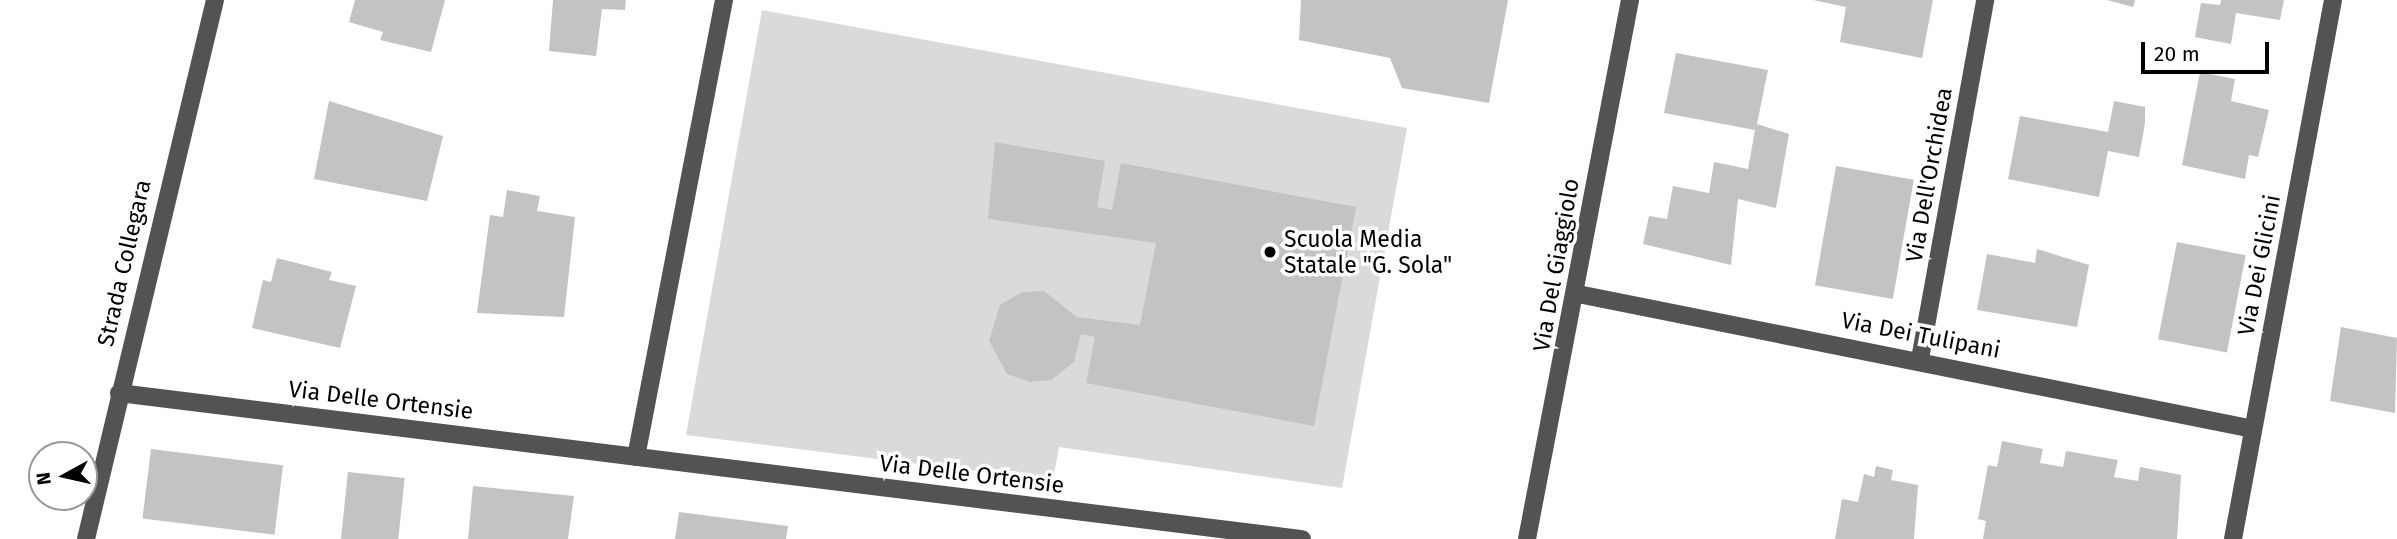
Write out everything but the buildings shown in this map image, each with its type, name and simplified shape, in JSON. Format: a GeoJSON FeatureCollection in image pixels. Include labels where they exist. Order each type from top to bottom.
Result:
{"type":"FeatureCollection","features":[{"type":"Feature","properties":{"kind":"street","name":"Strada Collegara"},"geometry":{"type":"LineString","coordinates":[[86,539],[215,0]]}},
{"type":"Feature","properties":{"kind":"street"},"geometry":{"type":"LineString","coordinates":[[636,457],[724,0]]}},
{"type":"Feature","properties":{"kind":"street","name":"Via Del Giaggiolo"},"geometry":{"type":"LineString","coordinates":[[1527,539],[1578,293],[1630,0]]}},
{"type":"Feature","properties":{"kind":"street","name":"Via Dell'Orchidea"},"geometry":{"type":"LineString","coordinates":[[1920,359],[1985,0]]}},
{"type":"Feature","properties":{"kind":"street","name":"Via Dei Glicini"},"geometry":{"type":"LineString","coordinates":[[2233,539],[2333,0]]}},
{"type":"Feature","properties":{"kind":"street","name":"Via Dei Tulipani"},"geometry":{"type":"LineString","coordinates":[[1578,293],[1920,359],[2253,429]]}},
{"type":"Feature","properties":{"kind":"street","name":"Via Delle Ortensie"},"geometry":{"type":"LineString","coordinates":[[119,393],[1302,539]]}},
{"type":"Feature","properties":{"kind":"shaded area"},"geometry":{"type":"Polygon","coordinates":[[[762,10],[1407,128],[1342,488],[1059,447],[1053,481],[686,435],[762,10]]]}},
{"type":"Feature","properties":{"kind":"place","name":"Scuola Media Statale \"G. Sola\""},"geometry":{"type":"Point","coordinates":[1270,252]}}]}
